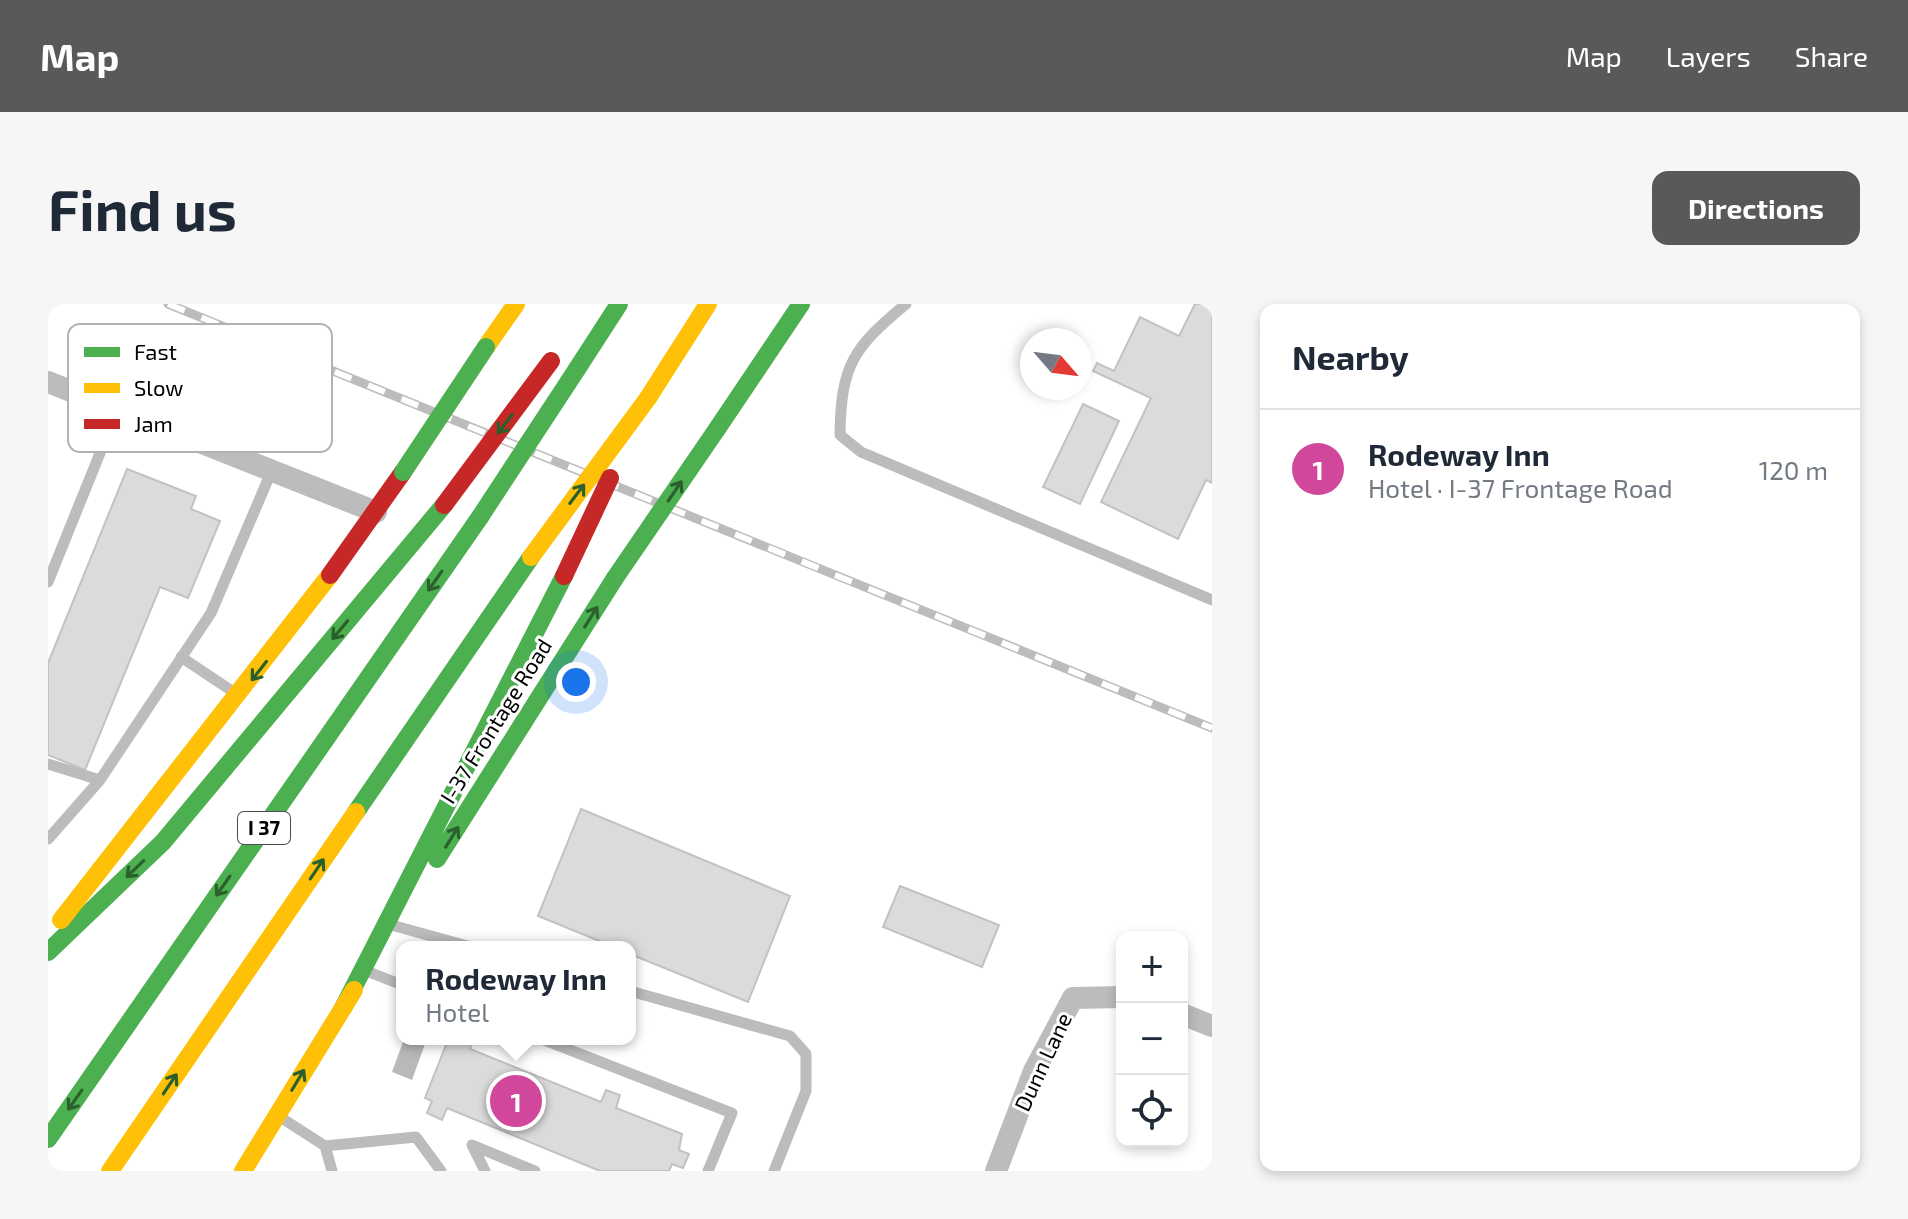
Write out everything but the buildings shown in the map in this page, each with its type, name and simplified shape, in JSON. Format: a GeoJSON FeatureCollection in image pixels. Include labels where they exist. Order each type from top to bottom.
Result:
{"type":"FeatureCollection","features":[{"type":"Feature","properties":{"kind":"main road"},"geometry":{"type":"LineString","coordinates":[[48,937],[300,618],[376,512],[516,304]]}},
{"type":"Feature","properties":{"kind":"main road"},"geometry":{"type":"LineString","coordinates":[[580,327],[600,304]]}},
{"type":"Feature","properties":{"kind":"main road","name":"I 37"},"geometry":{"type":"LineString","coordinates":[[48,1139],[480,517],[619,304]]}},
{"type":"Feature","properties":{"kind":"main road"},"geometry":{"type":"LineString","coordinates":[[110,1171],[531,557],[648,398],[708,304]]}},
{"type":"Feature","properties":{"kind":"main road","name":"I-37 Frontage Road"},"geometry":{"type":"LineString","coordinates":[[243,1171],[615,578],[801,304]]}},
{"type":"Feature","properties":{"kind":"main road"},"geometry":{"type":"LineString","coordinates":[[48,952],[163,842],[444,505],[556,356]]}},
{"type":"Feature","properties":{"kind":"main road"},"geometry":{"type":"LineString","coordinates":[[343,1008],[564,576],[648,398]]}},
{"type":"Feature","properties":{"kind":"street"},"geometry":{"type":"LineString","coordinates":[[48,382],[68,390]]}},
{"type":"Feature","properties":{"kind":"street"},"geometry":{"type":"LineString","coordinates":[[225,452],[376,512]]}},
{"type":"Feature","properties":{"kind":"street","name":"Dunn Lane"},"geometry":{"type":"LineString","coordinates":[[996,1171],[1034,1071],[1073,998],[1116,997]]}},
{"type":"Feature","properties":{"kind":"street"},"geometry":{"type":"LineString","coordinates":[[1188,1016],[1212,1026]]}},
{"type":"Feature","properties":{"kind":"lane"},"geometry":{"type":"LineString","coordinates":[[906,304],[851,359],[840,405],[840,435],[861,452],[1212,600]]}},
{"type":"Feature","properties":{"kind":"lane"},"geometry":{"type":"LineString","coordinates":[[48,582],[100,452]]}},
{"type":"Feature","properties":{"kind":"lane"},"geometry":{"type":"LineString","coordinates":[[48,839],[100,780],[211,613],[272,470]]}},
{"type":"Feature","properties":{"kind":"lane"},"geometry":{"type":"LineString","coordinates":[[181,657],[239,696]]}},
{"type":"Feature","properties":{"kind":"lane"},"geometry":{"type":"LineString","coordinates":[[48,764],[100,780]]}},
{"type":"Feature","properties":{"kind":"lane"},"geometry":{"type":"LineString","coordinates":[[395,926],[449,941]]}},
{"type":"Feature","properties":{"kind":"lane"},"geometry":{"type":"LineString","coordinates":[[366,971],[396,983]]}},
{"type":"Feature","properties":{"kind":"lane"},"geometry":{"type":"LineString","coordinates":[[636,993],[790,1036],[806,1054],[806,1091],[774,1171]]}},
{"type":"Feature","properties":{"kind":"lane"},"geometry":{"type":"LineString","coordinates":[[557,1045],[732,1113],[708,1171]]}},
{"type":"Feature","properties":{"kind":"lane"},"geometry":{"type":"LineString","coordinates":[[277,1115],[325,1146],[416,1137],[441,1171]]}},
{"type":"Feature","properties":{"kind":"lane"},"geometry":{"type":"LineString","coordinates":[[485,1171],[472,1145],[535,1171]]}},
{"type":"Feature","properties":{"kind":"lane"},"geometry":{"type":"LineString","coordinates":[[325,1146],[332,1171]]}},
{"type":"Feature","properties":{"kind":"shaded area"},"geometry":{"type":"Polygon","coordinates":[[[402,1045],[425,1045],[412,1080],[392,1072],[402,1045]]]}},
{"type":"Feature","properties":{"kind":"railway"},"geometry":{"type":"LineString","coordinates":[[168,304],[217,324]]}},
{"type":"Feature","properties":{"kind":"railway"},"geometry":{"type":"LineString","coordinates":[[332,371],[1212,728]]}},
{"type":"Feature","properties":{"kind":"traffic: fast"},"geometry":{"type":"LineString","coordinates":[[577,369],[619,304]]}},
{"type":"Feature","properties":{"kind":"traffic: fast"},"geometry":{"type":"LineString","coordinates":[[717,429],[801,304]]}},
{"type":"Feature","properties":{"kind":"traffic: fast"},"geometry":{"type":"LineString","coordinates":[[403,472],[486,347]]}},
{"type":"Feature","properties":{"kind":"traffic: fast"},"geometry":{"type":"LineString","coordinates":[[480,517],[577,369]]}},
{"type":"Feature","properties":{"kind":"traffic: fast"},"geometry":{"type":"LineString","coordinates":[[615,578],[717,429]]}},
{"type":"Feature","properties":{"kind":"traffic: fast"},"geometry":{"type":"LineString","coordinates":[[48,952],[163,842],[444,505]]}},
{"type":"Feature","properties":{"kind":"traffic: fast"},"geometry":{"type":"LineString","coordinates":[[48,1139],[480,517]]}},
{"type":"Feature","properties":{"kind":"traffic: fast"},"geometry":{"type":"LineString","coordinates":[[356,812],[531,557]]}},
{"type":"Feature","properties":{"kind":"traffic: fast"},"geometry":{"type":"LineString","coordinates":[[343,1008],[564,576]]}},
{"type":"Feature","properties":{"kind":"traffic: fast"},"geometry":{"type":"LineString","coordinates":[[437,859],[615,578]]}},
{"type":"Feature","properties":{"kind":"traffic: slow"},"geometry":{"type":"LineString","coordinates":[[486,347],[516,304]]}},
{"type":"Feature","properties":{"kind":"traffic: slow"},"geometry":{"type":"LineString","coordinates":[[648,398],[708,304]]}},
{"type":"Feature","properties":{"kind":"traffic: slow"},"geometry":{"type":"LineString","coordinates":[[531,557],[648,398]]}},
{"type":"Feature","properties":{"kind":"traffic: slow"},"geometry":{"type":"LineString","coordinates":[[61,920],[330,575]]}},
{"type":"Feature","properties":{"kind":"traffic: slow"},"geometry":{"type":"LineString","coordinates":[[110,1171],[356,812]]}},
{"type":"Feature","properties":{"kind":"traffic: slow"},"geometry":{"type":"LineString","coordinates":[[243,1171],[354,990]]}},
{"type":"Feature","properties":{"kind":"traffic: jam"},"geometry":{"type":"LineString","coordinates":[[444,505],[551,361]]}},
{"type":"Feature","properties":{"kind":"traffic: jam"},"geometry":{"type":"LineString","coordinates":[[330,575],[403,472]]}},
{"type":"Feature","properties":{"kind":"traffic: jam"},"geometry":{"type":"LineString","coordinates":[[564,576],[610,478]]}},
{"type":"Feature","properties":{"kind":"place","name":"Rodeway Inn"},"geometry":{"type":"Point","coordinates":[516,1101]}}]}
